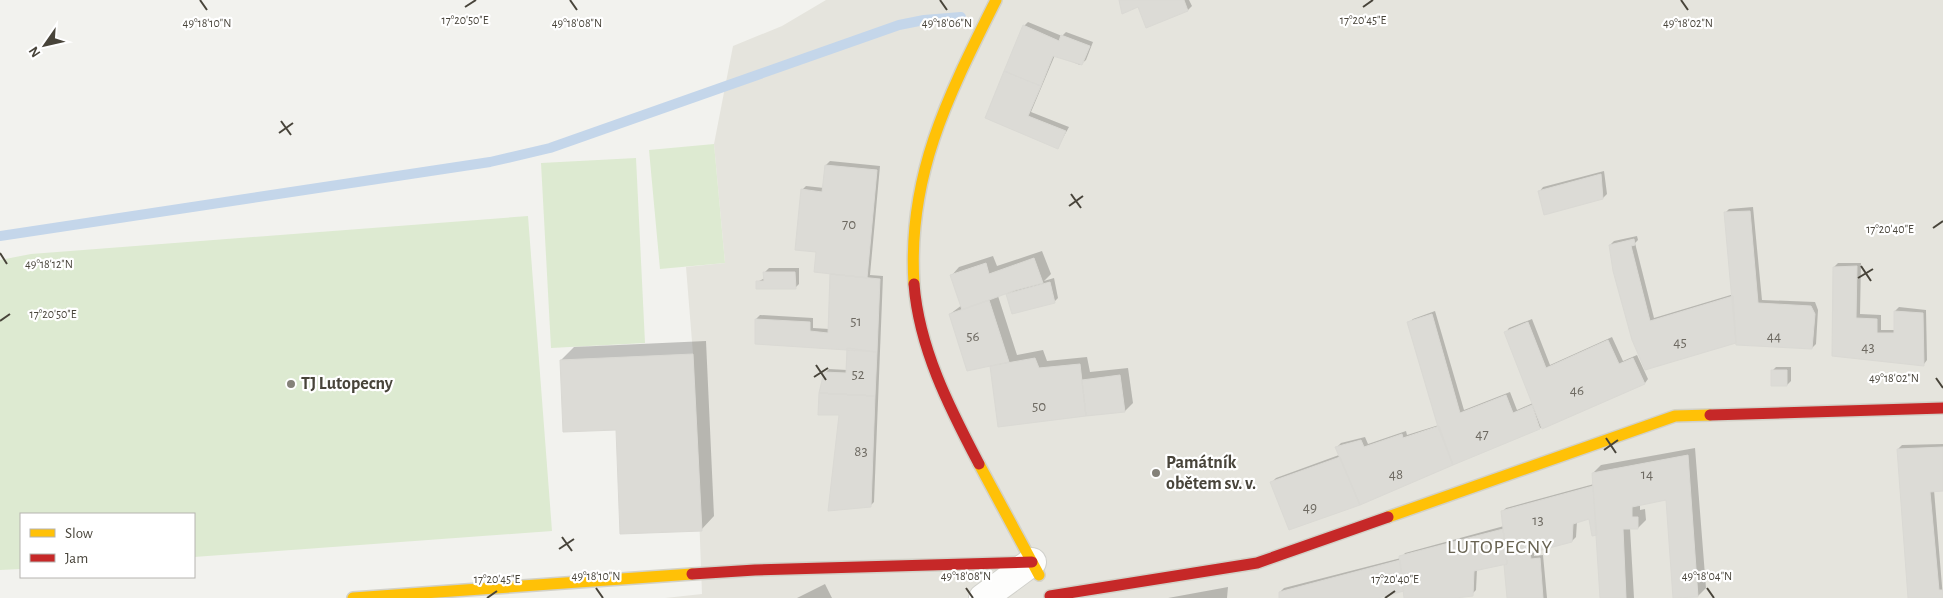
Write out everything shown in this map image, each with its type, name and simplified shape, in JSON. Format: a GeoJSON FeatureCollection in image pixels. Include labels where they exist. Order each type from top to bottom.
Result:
{"type":"FeatureCollection","features":[{"type":"Feature","properties":{"kind":"street"},"geometry":{"type":"LineString","coordinates":[[996,0],[934,138],[922,176],[916,212],[915,279],[918,312],[928,354],[942,387],[1050,597],[1257,563],[1675,416],[1943,408]]}},
{"type":"Feature","properties":{"kind":"street"},"geometry":{"type":"LineString","coordinates":[[353,598],[800,568],[1032,562]]}},
{"type":"Feature","properties":{"kind":"street"},"geometry":{"type":"LineString","coordinates":[[983,598],[1032,562]]}},
{"type":"Feature","properties":{"kind":"shaded area"},"geometry":{"type":"Polygon","coordinates":[[[826,0],[1943,0],[1943,598],[665,598],[702,594],[693,354],[686,267],[725,263],[714,144],[733,46],[782,26],[826,0]]]}},
{"type":"Feature","properties":{"kind":"green space"},"geometry":{"type":"Polygon","coordinates":[[[714,144],[725,263],[660,269],[649,150],[714,144]]]}},
{"type":"Feature","properties":{"kind":"green space"},"geometry":{"type":"Polygon","coordinates":[[[636,158],[645,343],[551,348],[541,163],[636,158]]]}},
{"type":"Feature","properties":{"kind":"green space","name":"TJ Lutopecny"},"geometry":{"type":"Polygon","coordinates":[[[528,216],[552,531],[195,557],[195,513],[20,513],[20,569],[0,570],[0,260],[31,254],[528,216]]]}},
{"type":"Feature","properties":{"kind":"building"},"geometry":{"type":"Polygon","coordinates":[[[1119,0],[1184,0],[1188,11],[1146,28],[1138,7],[1122,14],[1119,0]]]}},
{"type":"Feature","properties":{"kind":"building"},"geometry":{"type":"Polygon","coordinates":[[[1023,25],[1059,41],[1061,35],[1090,46],[1082,65],[1053,56],[1041,86],[1004,71],[1023,25]]]}},
{"type":"Feature","properties":{"kind":"building"},"geometry":{"type":"Polygon","coordinates":[[[1004,71],[1041,86],[1028,116],[1066,131],[1058,149],[985,118],[1004,71]]]}},
{"type":"Feature","properties":{"kind":"building"},"geometry":{"type":"Polygon","coordinates":[[[825,165],[877,170],[867,278],[814,272],[816,252],[795,250],[801,189],[822,192],[825,165]]]}},
{"type":"Feature","properties":{"kind":"building"},"geometry":{"type":"Polygon","coordinates":[[[1601,174],[1603,199],[1544,215],[1538,191],[1601,174]]]}},
{"type":"Feature","properties":{"kind":"building"},"geometry":{"type":"Polygon","coordinates":[[[1750,211],[1758,303],[1811,306],[1815,314],[1812,349],[1736,345],[1724,212],[1750,211]]]}},
{"type":"Feature","properties":{"kind":"building"},"geometry":{"type":"Polygon","coordinates":[[[1634,239],[1635,245],[1631,246],[1650,321],[1733,296],[1736,343],[1645,370],[1632,340],[1613,271],[1609,245],[1634,239]]]}},
{"type":"Feature","properties":{"kind":"building"},"geometry":{"type":"Polygon","coordinates":[[[1034,258],[1043,283],[1016,290],[962,310],[950,275],[986,263],[989,274],[1034,258]]]}},
{"type":"Feature","properties":{"kind":"building"},"geometry":{"type":"Polygon","coordinates":[[[1857,266],[1856,318],[1877,319],[1877,333],[1894,333],[1894,311],[1923,313],[1924,366],[1832,356],[1833,267],[1857,266]]]}},
{"type":"Feature","properties":{"kind":"building"},"geometry":{"type":"Polygon","coordinates":[[[763,272],[795,272],[796,289],[756,289],[756,281],[764,281],[763,272]]]}},
{"type":"Feature","properties":{"kind":"building"},"geometry":{"type":"Polygon","coordinates":[[[830,274],[880,279],[877,352],[755,344],[755,319],[810,322],[810,331],[828,333],[830,274]]]}},
{"type":"Feature","properties":{"kind":"building"},"geometry":{"type":"Polygon","coordinates":[[[1050,282],[1055,303],[1012,314],[1006,294],[1050,282]]]}},
{"type":"Feature","properties":{"kind":"building"},"geometry":{"type":"Polygon","coordinates":[[[989,300],[1009,362],[967,371],[949,314],[989,300]]]}},
{"type":"Feature","properties":{"kind":"building"},"geometry":{"type":"Polygon","coordinates":[[[1432,314],[1460,413],[1506,395],[1513,413],[1532,405],[1540,429],[1453,465],[1438,427],[1407,322],[1432,314]]]}},
{"type":"Feature","properties":{"kind":"building"},"geometry":{"type":"Polygon","coordinates":[[[1528,322],[1546,368],[1608,340],[1619,364],[1633,358],[1645,384],[1542,429],[1504,332],[1528,322]]]}},
{"type":"Feature","properties":{"kind":"building"},"geometry":{"type":"Polygon","coordinates":[[[847,348],[877,352],[875,396],[819,393],[824,372],[846,373],[847,348]]]}},
{"type":"Feature","properties":{"kind":"building"},"geometry":{"type":"Polygon","coordinates":[[[693,354],[702,531],[620,534],[616,430],[563,432],[560,360],[693,354]]]}},
{"type":"Feature","properties":{"kind":"building"},"geometry":{"type":"Polygon","coordinates":[[[1035,358],[1039,368],[1080,364],[1086,416],[998,427],[990,366],[1035,358]]]}},
{"type":"Feature","properties":{"kind":"building"},"geometry":{"type":"Polygon","coordinates":[[[1771,370],[1787,370],[1787,386],[1771,386],[1771,370]]]}},
{"type":"Feature","properties":{"kind":"building"},"geometry":{"type":"Polygon","coordinates":[[[1120,375],[1125,412],[1086,416],[1082,380],[1120,375]]]}},
{"type":"Feature","properties":{"kind":"building"},"geometry":{"type":"Polygon","coordinates":[[[819,393],[875,396],[871,507],[828,511],[839,415],[818,415],[819,393]]]}},
{"type":"Feature","properties":{"kind":"building"},"geometry":{"type":"Polygon","coordinates":[[[1439,426],[1453,465],[1360,505],[1335,447],[1361,440],[1364,447],[1402,434],[1403,438],[1439,426]]]}},
{"type":"Feature","properties":{"kind":"building"},"geometry":{"type":"Polygon","coordinates":[[[1943,447],[1943,491],[1930,492],[1939,590],[1943,590],[1943,598],[1908,598],[1897,449],[1943,447]]]}},
{"type":"Feature","properties":{"kind":"building"},"geometry":{"type":"Polygon","coordinates":[[[1688,455],[1698,597],[1673,598],[1666,500],[1632,507],[1632,517],[1638,517],[1638,529],[1623,529],[1626,598],[1600,598],[1592,473],[1688,455]]]}},
{"type":"Feature","properties":{"kind":"building"},"geometry":{"type":"Polygon","coordinates":[[[1340,457],[1360,505],[1289,530],[1270,482],[1340,457]]]}},
{"type":"Feature","properties":{"kind":"building"},"geometry":{"type":"Polygon","coordinates":[[[1593,486],[1597,535],[1592,536],[1589,519],[1573,524],[1572,542],[1530,553],[1531,559],[1540,558],[1543,598],[1507,598],[1504,565],[1507,564],[1501,511],[1593,486]]]}},
{"type":"Feature","properties":{"kind":"building"},"geometry":{"type":"Polygon","coordinates":[[[1503,529],[1507,564],[1474,571],[1473,596],[1404,598],[1399,556],[1503,529]]]}},
{"type":"Feature","properties":{"kind":"building"},"geometry":{"type":"Polygon","coordinates":[[[1400,560],[1404,591],[1378,598],[1279,598],[1279,592],[1400,560]]]}},
{"type":"Feature","properties":{"kind":"waterway"},"geometry":{"type":"LineString","coordinates":[[0,236],[490,162],[550,148],[899,25],[924,20],[961,17]]}},
{"type":"Feature","properties":{"kind":"traffic: slow"},"geometry":{"type":"LineString","coordinates":[[914,284],[914,244],[917,207],[924,171],[948,102],[996,0]]}},
{"type":"Feature","properties":{"kind":"traffic: slow"},"geometry":{"type":"LineString","coordinates":[[1388,517],[1675,416],[1710,415]]}},
{"type":"Feature","properties":{"kind":"traffic: slow"},"geometry":{"type":"LineString","coordinates":[[979,464],[1039,575]]}},
{"type":"Feature","properties":{"kind":"traffic: slow"},"geometry":{"type":"LineString","coordinates":[[353,598],[692,574]]}},
{"type":"Feature","properties":{"kind":"traffic: jam"},"geometry":{"type":"LineString","coordinates":[[914,284],[922,331],[937,377],[979,464]]}},
{"type":"Feature","properties":{"kind":"traffic: jam"},"geometry":{"type":"LineString","coordinates":[[1710,415],[1943,408]]}},
{"type":"Feature","properties":{"kind":"traffic: jam"},"geometry":{"type":"LineString","coordinates":[[1050,596],[1257,563],[1388,517]]}},
{"type":"Feature","properties":{"kind":"traffic: jam"},"geometry":{"type":"LineString","coordinates":[[692,574],[755,570],[1032,562]]}},
{"type":"Feature","properties":{"kind":"place","name":"TJ Lutopecny"},"geometry":{"type":"Point","coordinates":[291,384]}},
{"type":"Feature","properties":{"kind":"place","name":"Památník obětem sv. v."},"geometry":{"type":"Point","coordinates":[1156,473]}},
{"type":"Feature","properties":{"kind":"district","name":"LUTOPECNY"},"geometry":{"type":"Point","coordinates":[1500,547]}}]}
